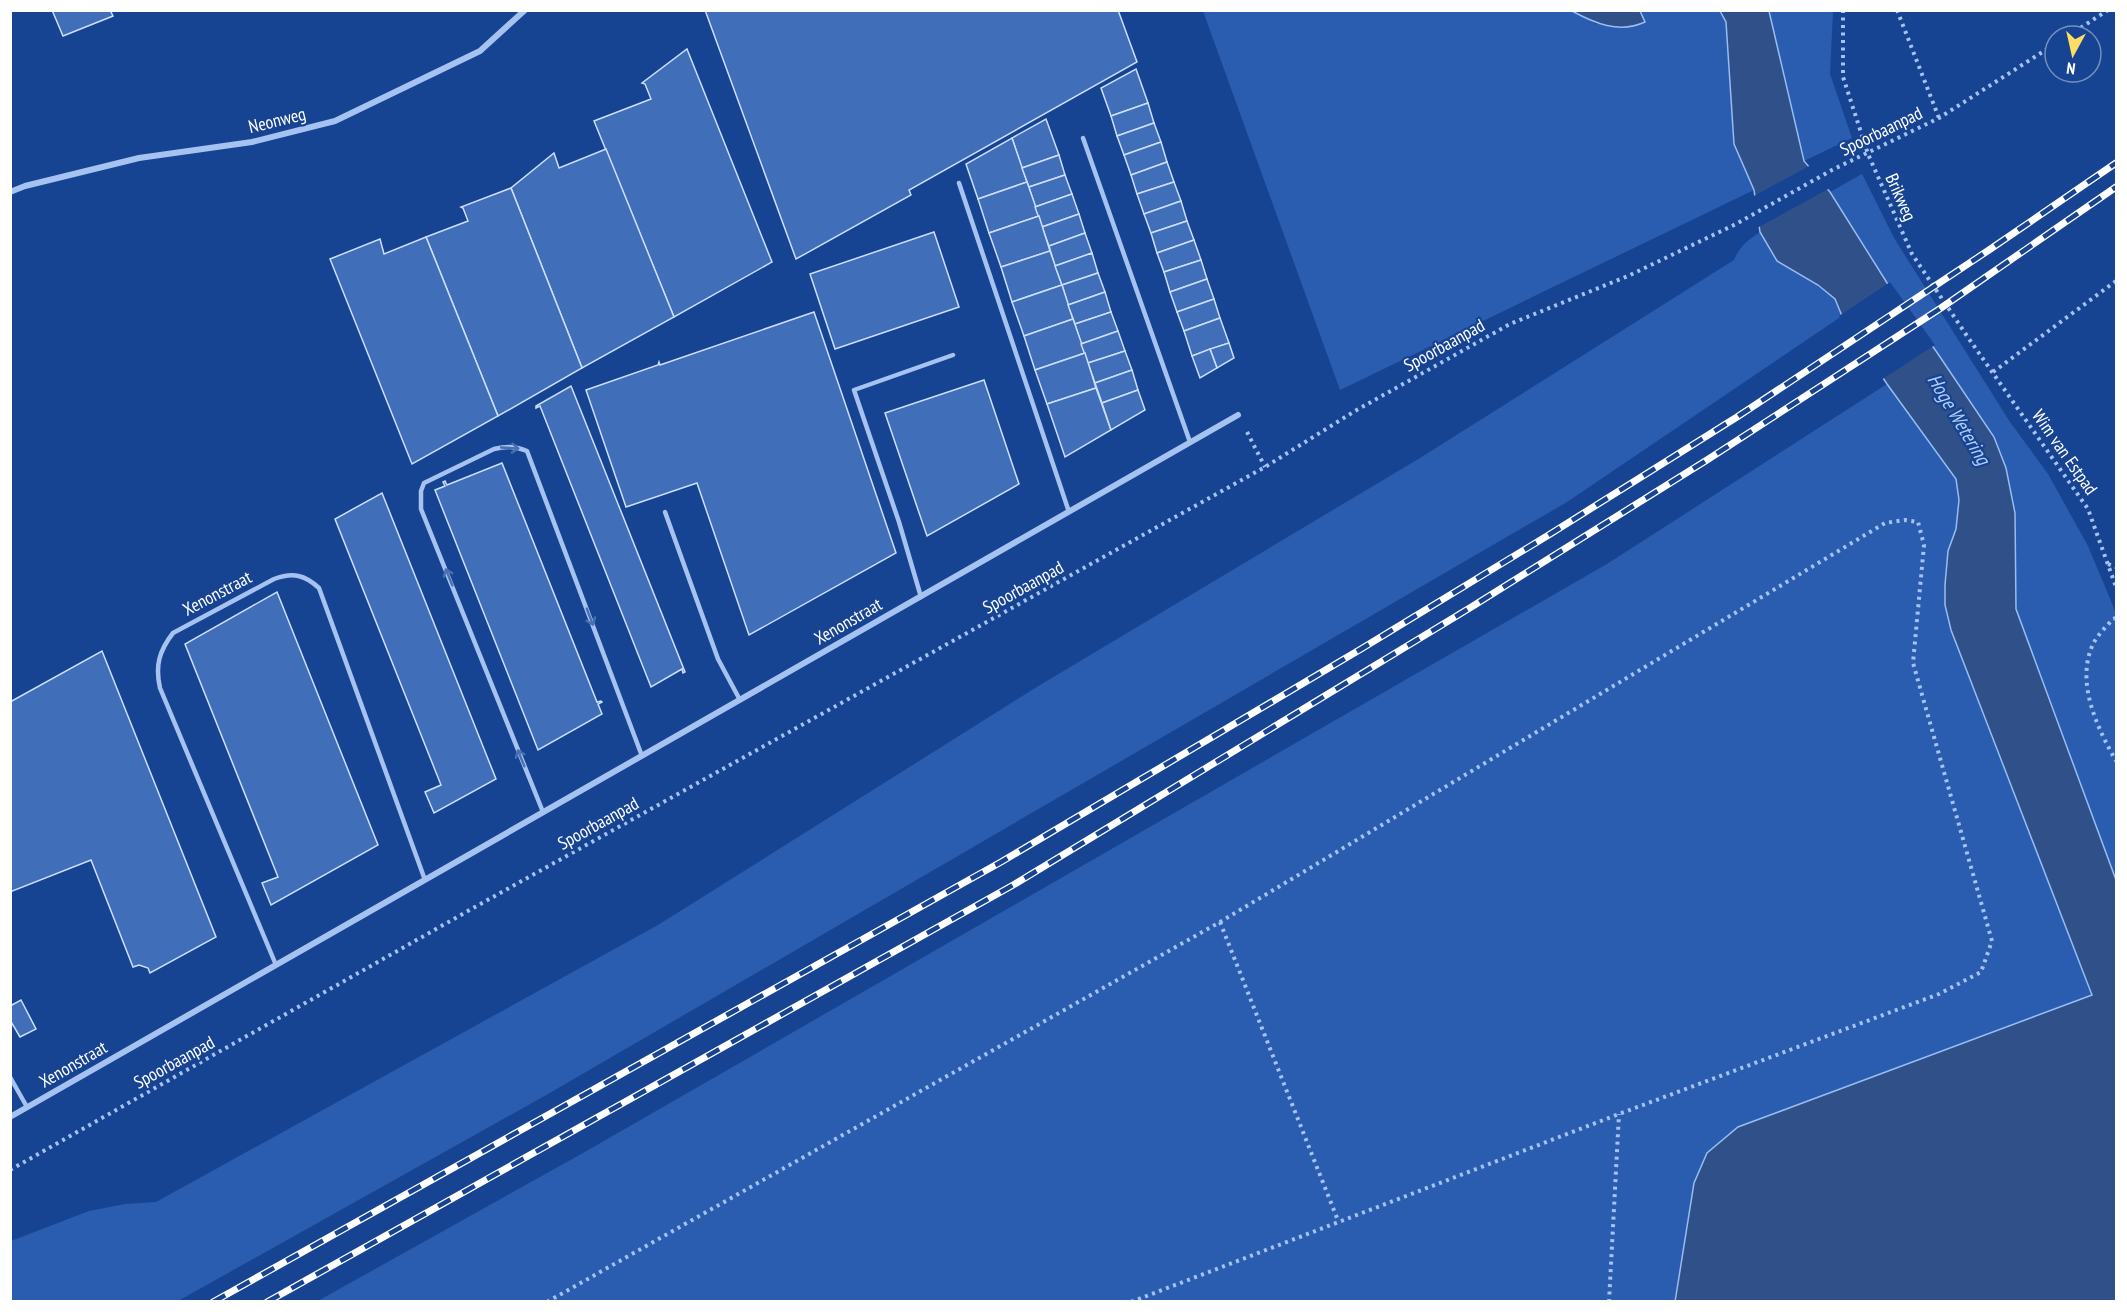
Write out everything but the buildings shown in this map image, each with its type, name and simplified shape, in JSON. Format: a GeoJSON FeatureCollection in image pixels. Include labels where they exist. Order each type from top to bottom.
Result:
{"type":"FeatureCollection","features":[{"type":"Feature","properties":{"kind":"street","name":"Neonweg"},"geometry":{"type":"LineString","coordinates":[[10,192],[139,158],[252,142],[335,121],[480,51],[525,10]]}},
{"type":"Feature","properties":{"kind":"street","name":"Xenonstraat"},"geometry":{"type":"LineString","coordinates":[[10,1117],[1238,415]]}},
{"type":"Feature","properties":{"kind":"lane"},"geometry":{"type":"LineString","coordinates":[[1083,138],[1190,442]]}},
{"type":"Feature","properties":{"kind":"lane"},"geometry":{"type":"LineString","coordinates":[[959,183],[1069,512]]}},
{"type":"Feature","properties":{"kind":"lane"},"geometry":{"type":"LineString","coordinates":[[921,597],[899,522],[854,390],[953,355]]}},
{"type":"Feature","properties":{"kind":"lane"},"geometry":{"type":"LineString","coordinates":[[543,813],[421,509],[419,500],[424,483],[494,449],[505,446],[527,451],[642,756]]}},
{"type":"Feature","properties":{"kind":"lane"},"geometry":{"type":"LineString","coordinates":[[665,512],[718,659],[740,700]]}},
{"type":"Feature","properties":{"kind":"lane","name":"Xenonstraat"},"geometry":{"type":"LineString","coordinates":[[276,965],[160,688],[157,674],[158,659],[164,644],[173,633],[264,584],[286,575],[298,575],[310,579],[320,588],[425,880]]}},
{"type":"Feature","properties":{"kind":"lane"},"geometry":{"type":"LineString","coordinates":[[10,1077],[27,1107]]}},
{"type":"Feature","properties":{"kind":"path","name":"Brikweg"},"geometry":{"type":"LineString","coordinates":[[1843,10],[1843,77],[1868,154],[1912,254],[1993,372]]}},
{"type":"Feature","properties":{"kind":"path"},"geometry":{"type":"LineString","coordinates":[[1897,10],[1939,118]]}},
{"type":"Feature","properties":{"kind":"path"},"geometry":{"type":"LineString","coordinates":[[2086,24],[2108,10]]}},
{"type":"Feature","properties":{"kind":"path","name":"Spoorbaanpad"},"geometry":{"type":"LineString","coordinates":[[10,1170],[1265,467],[1355,411],[1510,324],[1628,276],[1736,224],[1832,170],[1939,118],[2043,52]]}},
{"type":"Feature","properties":{"kind":"path"},"geometry":{"type":"LineString","coordinates":[[1993,372],[2116,281]]}},
{"type":"Feature","properties":{"kind":"path","name":"Wim van Estpad"},"geometry":{"type":"LineString","coordinates":[[1993,372],[2088,509],[2116,587]]}},
{"type":"Feature","properties":{"kind":"path"},"geometry":{"type":"LineString","coordinates":[[1238,415],[1265,467]]}},
{"type":"Feature","properties":{"kind":"path"},"geometry":{"type":"LineString","coordinates":[[547,1302],[1220,922],[1885,523],[1905,520],[1918,522],[1924,544],[1913,663],[1992,941],[1981,972],[1940,994],[1619,1114],[1131,1302]]}},
{"type":"Feature","properties":{"kind":"path"},"geometry":{"type":"LineString","coordinates":[[2108,564],[2116,567]]}},
{"type":"Feature","properties":{"kind":"path"},"geometry":{"type":"LineString","coordinates":[[2116,618],[2099,634],[2091,649],[2086,669],[2089,697],[2096,719],[2104,740],[2116,761]]}},
{"type":"Feature","properties":{"kind":"path"},"geometry":{"type":"LineString","coordinates":[[1220,922],[1337,1218]]}},
{"type":"Feature","properties":{"kind":"path"},"geometry":{"type":"LineString","coordinates":[[1609,1302],[1619,1114]]}},
{"type":"Feature","properties":{"kind":"shaded area"},"geometry":{"type":"Polygon","coordinates":[[[1572,10],[1596,24],[1645,22],[1640,11],[1720,11],[1726,22],[1734,144],[1754,190],[1340,390],[1203,11],[1572,10]]]}},
{"type":"Feature","properties":{"kind":"shaded area"},"geometry":{"type":"Polygon","coordinates":[[[1769,11],[1833,11],[1830,74],[1852,138],[1804,161],[1769,11]]]}},
{"type":"Feature","properties":{"kind":"shaded area"},"geometry":{"type":"Polygon","coordinates":[[[1862,174],[1894,238],[2010,422],[2048,474],[2088,546],[2116,613],[2116,880],[2016,609],[2014,504],[2006,468],[1994,437],[1889,286],[1830,192],[1862,174]]]}},
{"type":"Feature","properties":{"kind":"shaded area"},"geometry":{"type":"Polygon","coordinates":[[[1760,232],[1777,261],[1818,285],[1835,299],[1842,316],[1567,502],[548,1094],[178,1301],[11,1302],[11,1241],[89,1211],[125,1204],[156,1202],[658,925],[1040,685],[1420,458],[1734,260],[1745,244],[1760,232]]]}},
{"type":"Feature","properties":{"kind":"shaded area"},"geometry":{"type":"Polygon","coordinates":[[[1887,384],[1956,479],[1959,500],[1956,529],[1948,551],[1945,585],[1945,605],[1951,630],[2092,995],[1738,1127],[1694,1183],[1675,1301],[316,1302],[583,1153],[1607,564],[1887,384]]]}},
{"type":"Feature","properties":{"kind":"water"},"geometry":{"type":"Polygon","coordinates":[[[1572,11],[1640,11],[1645,22],[1626,27],[1607,26],[1572,11]]]}},
{"type":"Feature","properties":{"kind":"water","name":"Hoge Wetering"},"geometry":{"type":"Polygon","coordinates":[[[1720,11],[1769,11],[1804,161],[1830,192],[1889,286],[1994,437],[2006,468],[2015,513],[2016,609],[2116,880],[2116,1301],[1675,1302],[1694,1183],[1707,1153],[1738,1127],[2092,995],[1951,630],[1945,605],[1945,585],[1948,551],[1956,529],[1959,500],[1956,479],[1887,384],[1842,316],[1835,299],[1818,285],[1777,261],[1760,232],[1754,190],[1734,144],[1726,22],[1720,11]]]}},
{"type":"Feature","properties":{"kind":"pier"},"geometry":{"type":"Polygon","coordinates":[[[1811,165],[1830,188],[1757,228],[1752,197],[1811,165]]]}},
{"type":"Feature","properties":{"kind":"pier"},"geometry":{"type":"Polygon","coordinates":[[[1890,282],[1935,345],[1881,380],[1839,316],[1890,282]]]}},
{"type":"Feature","properties":{"kind":"railway"},"geometry":{"type":"LineString","coordinates":[[213,1302],[1001,862],[1361,649],[1737,417],[2116,163]]}},
{"type":"Feature","properties":{"kind":"railway"},"geometry":{"type":"LineString","coordinates":[[267,1302],[1015,884],[1473,606],[1707,460],[1941,308],[2116,187]]}}]}
